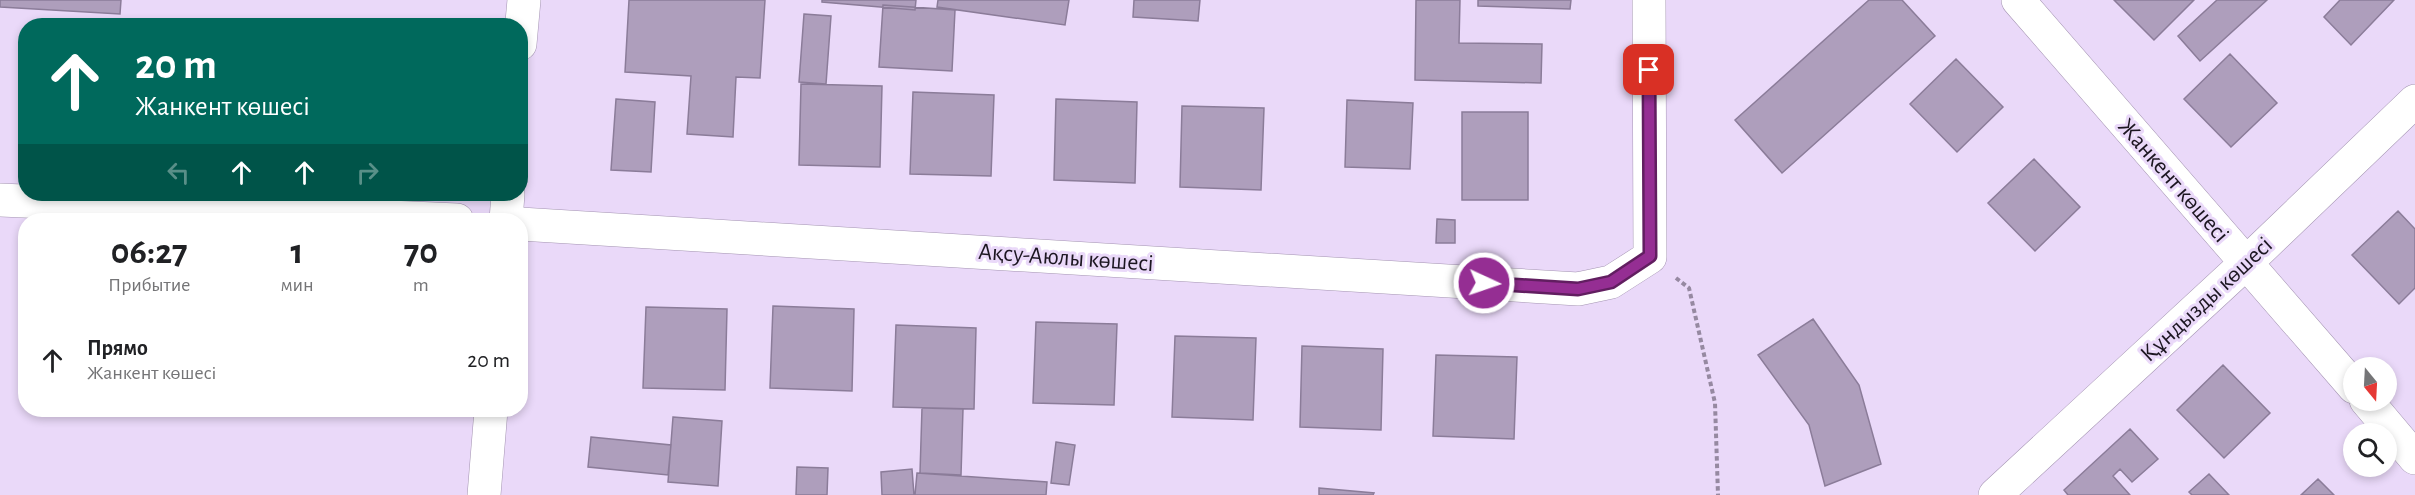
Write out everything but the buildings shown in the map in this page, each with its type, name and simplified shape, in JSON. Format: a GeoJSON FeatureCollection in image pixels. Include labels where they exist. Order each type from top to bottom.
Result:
{"type":"FeatureCollection","features":[{"type":"Feature","properties":{"kind":"street"},"geometry":{"type":"LineString","coordinates":[[522,18],[524,0]]}},
{"type":"Feature","properties":{"kind":"street"},"geometry":{"type":"LineString","coordinates":[[1649,0],[1650,256]]}},
{"type":"Feature","properties":{"kind":"street","name":"Жанкент көшесі"},"geometry":{"type":"LineString","coordinates":[[2018,0],[2343,374]]}},
{"type":"Feature","properties":{"kind":"street","name":"Құндызды көшесі"},"geometry":{"type":"LineString","coordinates":[[1995,495],[2246,263],[2415,100]]}},
{"type":"Feature","properties":{"kind":"street"},"geometry":{"type":"LineString","coordinates":[[0,200],[18,201]]}},
{"type":"Feature","properties":{"kind":"street"},"geometry":{"type":"LineString","coordinates":[[23,201],[297,213]]}},
{"type":"Feature","properties":{"kind":"street","name":"Ақсу-Аюлы көшесі"},"geometry":{"type":"LineString","coordinates":[[528,224],[1578,289],[1611,282],[1650,256]]}},
{"type":"Feature","properties":{"kind":"street"},"geometry":{"type":"LineString","coordinates":[[2375,411],[2415,458]]}},
{"type":"Feature","properties":{"kind":"street"},"geometry":{"type":"LineString","coordinates":[[484,495],[490,417]]}},
{"type":"Feature","properties":{"kind":"path"},"geometry":{"type":"LineString","coordinates":[[1650,256],[1689,288],[1715,403],[1718,495]]}},
{"type":"Feature","properties":{"kind":"route"},"geometry":{"type":"LineString","coordinates":[[1484,283],[1578,289],[1611,282],[1650,256],[1649,70]]}}]}
